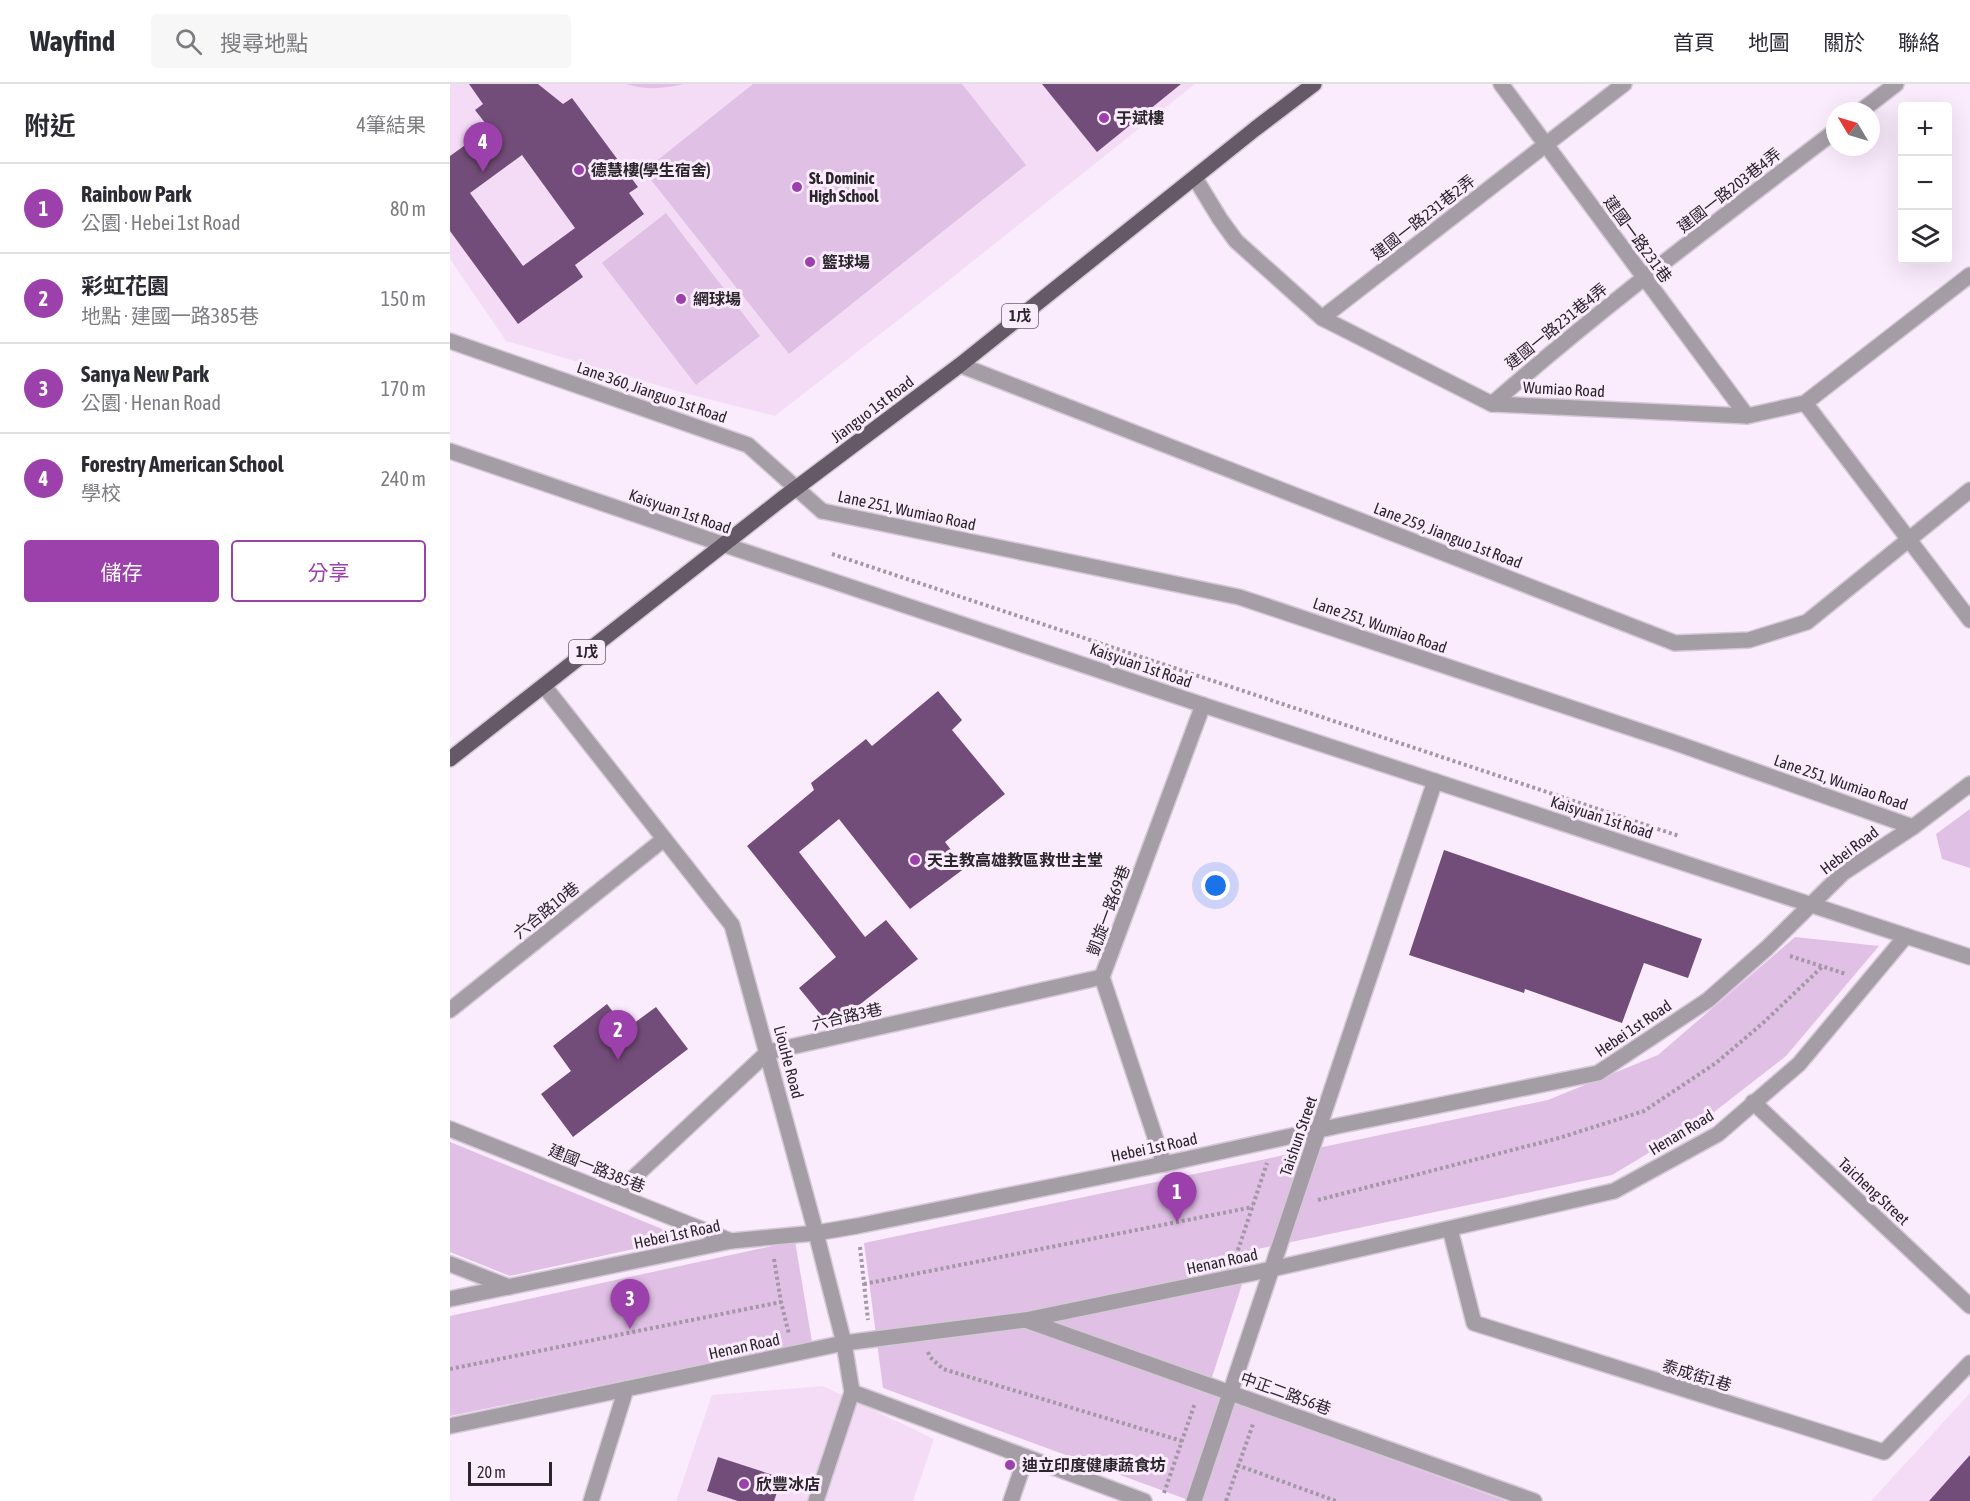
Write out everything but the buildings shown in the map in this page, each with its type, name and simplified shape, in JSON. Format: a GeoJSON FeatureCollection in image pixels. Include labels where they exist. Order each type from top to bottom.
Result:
{"type":"FeatureCollection","features":[{"type":"Feature","properties":{"kind":"main road","name":"Jianguo 1st Road"},"geometry":{"type":"LineString","coordinates":[[450,759],[797,488],[960,365],[1314,84]]}},
{"type":"Feature","properties":{"kind":"street","name":"建國一路231巷"},"geometry":{"type":"LineString","coordinates":[[1502,84],[1747,416]]}},
{"type":"Feature","properties":{"kind":"street","name":"建國一路231巷2弄"},"geometry":{"type":"LineString","coordinates":[[1322,318],[1624,84]]}},
{"type":"Feature","properties":{"kind":"street"},"geometry":{"type":"LineString","coordinates":[[1873,102],[1896,84]]}},
{"type":"Feature","properties":{"kind":"street","name":"建國一路203巷4弄"},"geometry":{"type":"LineString","coordinates":[[1645,278],[1826,138]]}},
{"type":"Feature","properties":{"kind":"street","name":"Wumiao Road"},"geometry":{"type":"LineString","coordinates":[[1195,178],[1236,241],[1322,318],[1492,404],[1747,416],[1805,403],[1970,275]]}},
{"type":"Feature","properties":{"kind":"street","name":"建國一路231巷4弄"},"geometry":{"type":"LineString","coordinates":[[1492,404],[1541,361],[1645,278]]}},
{"type":"Feature","properties":{"kind":"street","name":"Lane 360, Jianguo 1st Road"},"geometry":{"type":"LineString","coordinates":[[450,341],[748,445],[822,511]]}},
{"type":"Feature","properties":{"kind":"street","name":"Lane 259, Jianguo 1st Road"},"geometry":{"type":"LineString","coordinates":[[960,365],[1675,643],[1749,640],[1807,622],[1970,490]]}},
{"type":"Feature","properties":{"kind":"street"},"geometry":{"type":"LineString","coordinates":[[1805,403],[1970,620]]}},
{"type":"Feature","properties":{"kind":"street","name":"Kaisyuan 1st Road"},"geometry":{"type":"LineString","coordinates":[[450,451],[1203,705],[1906,936]]}},
{"type":"Feature","properties":{"kind":"street","name":"Lane 251, Wumiao Road"},"geometry":{"type":"LineString","coordinates":[[822,511],[1239,597],[1673,742],[1913,826]]}},
{"type":"Feature","properties":{"kind":"street","name":"LiouHe Road"},"geometry":{"type":"LineString","coordinates":[[544,686],[732,925],[816,1233],[844,1343],[852,1392],[816,1501]]}},
{"type":"Feature","properties":{"kind":"street","name":"凱旋一路69巷"},"geometry":{"type":"LineString","coordinates":[[1164,1164],[1102,976],[1203,705]]}},
{"type":"Feature","properties":{"kind":"street","name":"Taishun Street"},"geometry":{"type":"LineString","coordinates":[[1194,1501],[1435,781]]}},
{"type":"Feature","properties":{"kind":"street","name":"Hebei Road"},"geometry":{"type":"LineString","coordinates":[[1816,907],[1844,873],[1970,784]]}},
{"type":"Feature","properties":{"kind":"street","name":"六合路10巷"},"geometry":{"type":"LineString","coordinates":[[450,1010],[664,839]]}},
{"type":"Feature","properties":{"kind":"street","name":"Hebei 1st Road"},"geometry":{"type":"LineString","coordinates":[[450,1299],[731,1241],[816,1233],[857,1226],[1598,1073],[1708,999],[1816,907]]}},
{"type":"Feature","properties":{"kind":"street"},"geometry":{"type":"LineString","coordinates":[[1906,936],[1970,957]]}},
{"type":"Feature","properties":{"kind":"street","name":"Henan Road"},"geometry":{"type":"LineString","coordinates":[[450,1426],[844,1343],[1025,1320],[1272,1269],[1614,1191],[1718,1134],[1799,1064],[1906,936]]}},
{"type":"Feature","properties":{"kind":"street","name":"六合路3巷"},"geometry":{"type":"LineString","coordinates":[[768,1052],[1102,976]]}},
{"type":"Feature","properties":{"kind":"street"},"geometry":{"type":"LineString","coordinates":[[615,1195],[768,1052]]}},
{"type":"Feature","properties":{"kind":"street","name":"Taicheng Street"},"geometry":{"type":"LineString","coordinates":[[1753,1102],[1970,1306]]}},
{"type":"Feature","properties":{"kind":"street","name":"建國一路385巷"},"geometry":{"type":"LineString","coordinates":[[450,1129],[731,1241]]}},
{"type":"Feature","properties":{"kind":"street","name":"泰成街1巷"},"geometry":{"type":"LineString","coordinates":[[1450,1229],[1474,1323],[1884,1452],[1970,1363]]}},
{"type":"Feature","properties":{"kind":"street"},"geometry":{"type":"LineString","coordinates":[[450,1264],[509,1287]]}},
{"type":"Feature","properties":{"kind":"street","name":"中正二路56巷"},"geometry":{"type":"LineString","coordinates":[[1025,1320],[1534,1501]]}},
{"type":"Feature","properties":{"kind":"street"},"geometry":{"type":"LineString","coordinates":[[591,1501],[626,1389]]}},
{"type":"Feature","properties":{"kind":"street"},"geometry":{"type":"LineString","coordinates":[[852,1392],[1144,1501]]}},
{"type":"Feature","properties":{"kind":"street"},"geometry":{"type":"LineString","coordinates":[[1011,1501],[1026,1457]]}},
{"type":"Feature","properties":{"kind":"path"},"geometry":{"type":"LineString","coordinates":[[832,554],[1684,837]]}},
{"type":"Feature","properties":{"kind":"path"},"geometry":{"type":"LineString","coordinates":[[1767,948],[1869,981]]}},
{"type":"Feature","properties":{"kind":"path"},"geometry":{"type":"LineString","coordinates":[[1317,1200],[1559,1138],[1644,1111],[1716,1063],[1763,1023],[1823,966]]}},
{"type":"Feature","properties":{"kind":"path"},"geometry":{"type":"LineString","coordinates":[[1229,1278],[1275,1140]]}},
{"type":"Feature","properties":{"kind":"path"},"geometry":{"type":"LineString","coordinates":[[864,1284],[1253,1207]]}},
{"type":"Feature","properties":{"kind":"path"},"geometry":{"type":"LineString","coordinates":[[857,1226],[870,1340]]}},
{"type":"Feature","properties":{"kind":"path"},"geometry":{"type":"LineString","coordinates":[[770,1237],[781,1302],[794,1354]]}},
{"type":"Feature","properties":{"kind":"path"},"geometry":{"type":"LineString","coordinates":[[450,1369],[781,1302]]}},
{"type":"Feature","properties":{"kind":"path"},"geometry":{"type":"LineString","coordinates":[[921,1333],[930,1357],[943,1369],[1182,1441]]}},
{"type":"Feature","properties":{"kind":"path"},"geometry":{"type":"LineString","coordinates":[[1161,1501],[1202,1383]]}},
{"type":"Feature","properties":{"kind":"path"},"geometry":{"type":"LineString","coordinates":[[1226,1501],[1260,1403]]}},
{"type":"Feature","properties":{"kind":"path"},"geometry":{"type":"LineString","coordinates":[[1238,1465],[1336,1501]]}},
{"type":"Feature","properties":{"kind":"shaded area","name":"St. Dominic High School"},"geometry":{"type":"Polygon","coordinates":[[[450,84],[1195,84],[775,416],[684,393],[506,341],[450,259],[450,84]]]}},
{"type":"Feature","properties":{"kind":"shaded area"},"geometry":{"type":"Polygon","coordinates":[[[626,84],[683,84],[655,88],[626,84]]]}},
{"type":"Feature","properties":{"kind":"shaded area","name":"籃球場"},"geometry":{"type":"Polygon","coordinates":[[[753,84],[962,84],[1026,165],[789,354],[644,171],[753,84]]]}},
{"type":"Feature","properties":{"kind":"shaded area","name":"網球場"},"geometry":{"type":"Polygon","coordinates":[[[666,213],[760,336],[696,385],[602,263],[666,213]]]}},
{"type":"Feature","properties":{"kind":"shaded area"},"geometry":{"type":"Polygon","coordinates":[[[1970,809],[1970,868],[1942,859],[1936,834],[1970,809]]]}},
{"type":"Feature","properties":{"kind":"shaded area"},"geometry":{"type":"Polygon","coordinates":[[[1795,937],[1879,946],[1786,1056],[1705,1119],[1612,1175],[1253,1250],[1207,1393],[1506,1501],[1191,1501],[883,1388],[864,1243],[1548,1100],[1658,1055],[1795,937]]]}},
{"type":"Feature","properties":{"kind":"shaded area"},"geometry":{"type":"Polygon","coordinates":[[[450,1142],[684,1238],[510,1276],[450,1252],[450,1142]]]}},
{"type":"Feature","properties":{"kind":"shaded area"},"geometry":{"type":"Polygon","coordinates":[[[795,1241],[812,1342],[450,1416],[450,1316],[795,1241]]]}},
{"type":"Feature","properties":{"kind":"shaded area"},"geometry":{"type":"Polygon","coordinates":[[[823,1386],[934,1439],[913,1501],[676,1501],[712,1395],[823,1386]]]}},
{"type":"Feature","properties":{"kind":"shaded area"},"geometry":{"type":"Polygon","coordinates":[[[1970,1393],[1970,1501],[1871,1501],[1970,1393]]]}},
{"type":"Feature","properties":{"kind":"place","name":"于斌樓"},"geometry":{"type":"Point","coordinates":[1104,118]}},
{"type":"Feature","properties":{"kind":"place","name":"德慧樓(學生宿舍)"},"geometry":{"type":"Point","coordinates":[579,170]}},
{"type":"Feature","properties":{"kind":"place","name":"Forestry American School"},"geometry":{"type":"Point","coordinates":[483,172]}},
{"type":"Feature","properties":{"kind":"place","name":"St. Dominic High School"},"geometry":{"type":"Point","coordinates":[797,187]}},
{"type":"Feature","properties":{"kind":"place","name":"籃球場"},"geometry":{"type":"Point","coordinates":[810,262]}},
{"type":"Feature","properties":{"kind":"place","name":"網球場"},"geometry":{"type":"Point","coordinates":[681,299]}},
{"type":"Feature","properties":{"kind":"place","name":"天主教高雄教區救世主堂"},"geometry":{"type":"Point","coordinates":[915,860]}},
{"type":"Feature","properties":{"kind":"place","name":"彩虹花園"},"geometry":{"type":"Point","coordinates":[618,1060]}},
{"type":"Feature","properties":{"kind":"place","name":"Rainbow Park"},"geometry":{"type":"Point","coordinates":[1177,1222]}},
{"type":"Feature","properties":{"kind":"place","name":"Sanya New Park"},"geometry":{"type":"Point","coordinates":[630,1329]}},
{"type":"Feature","properties":{"kind":"place","name":"迪立印度健康蔬食坊"},"geometry":{"type":"Point","coordinates":[1010,1465]}},
{"type":"Feature","properties":{"kind":"place","name":"欣豐冰店"},"geometry":{"type":"Point","coordinates":[744,1484]}}]}
